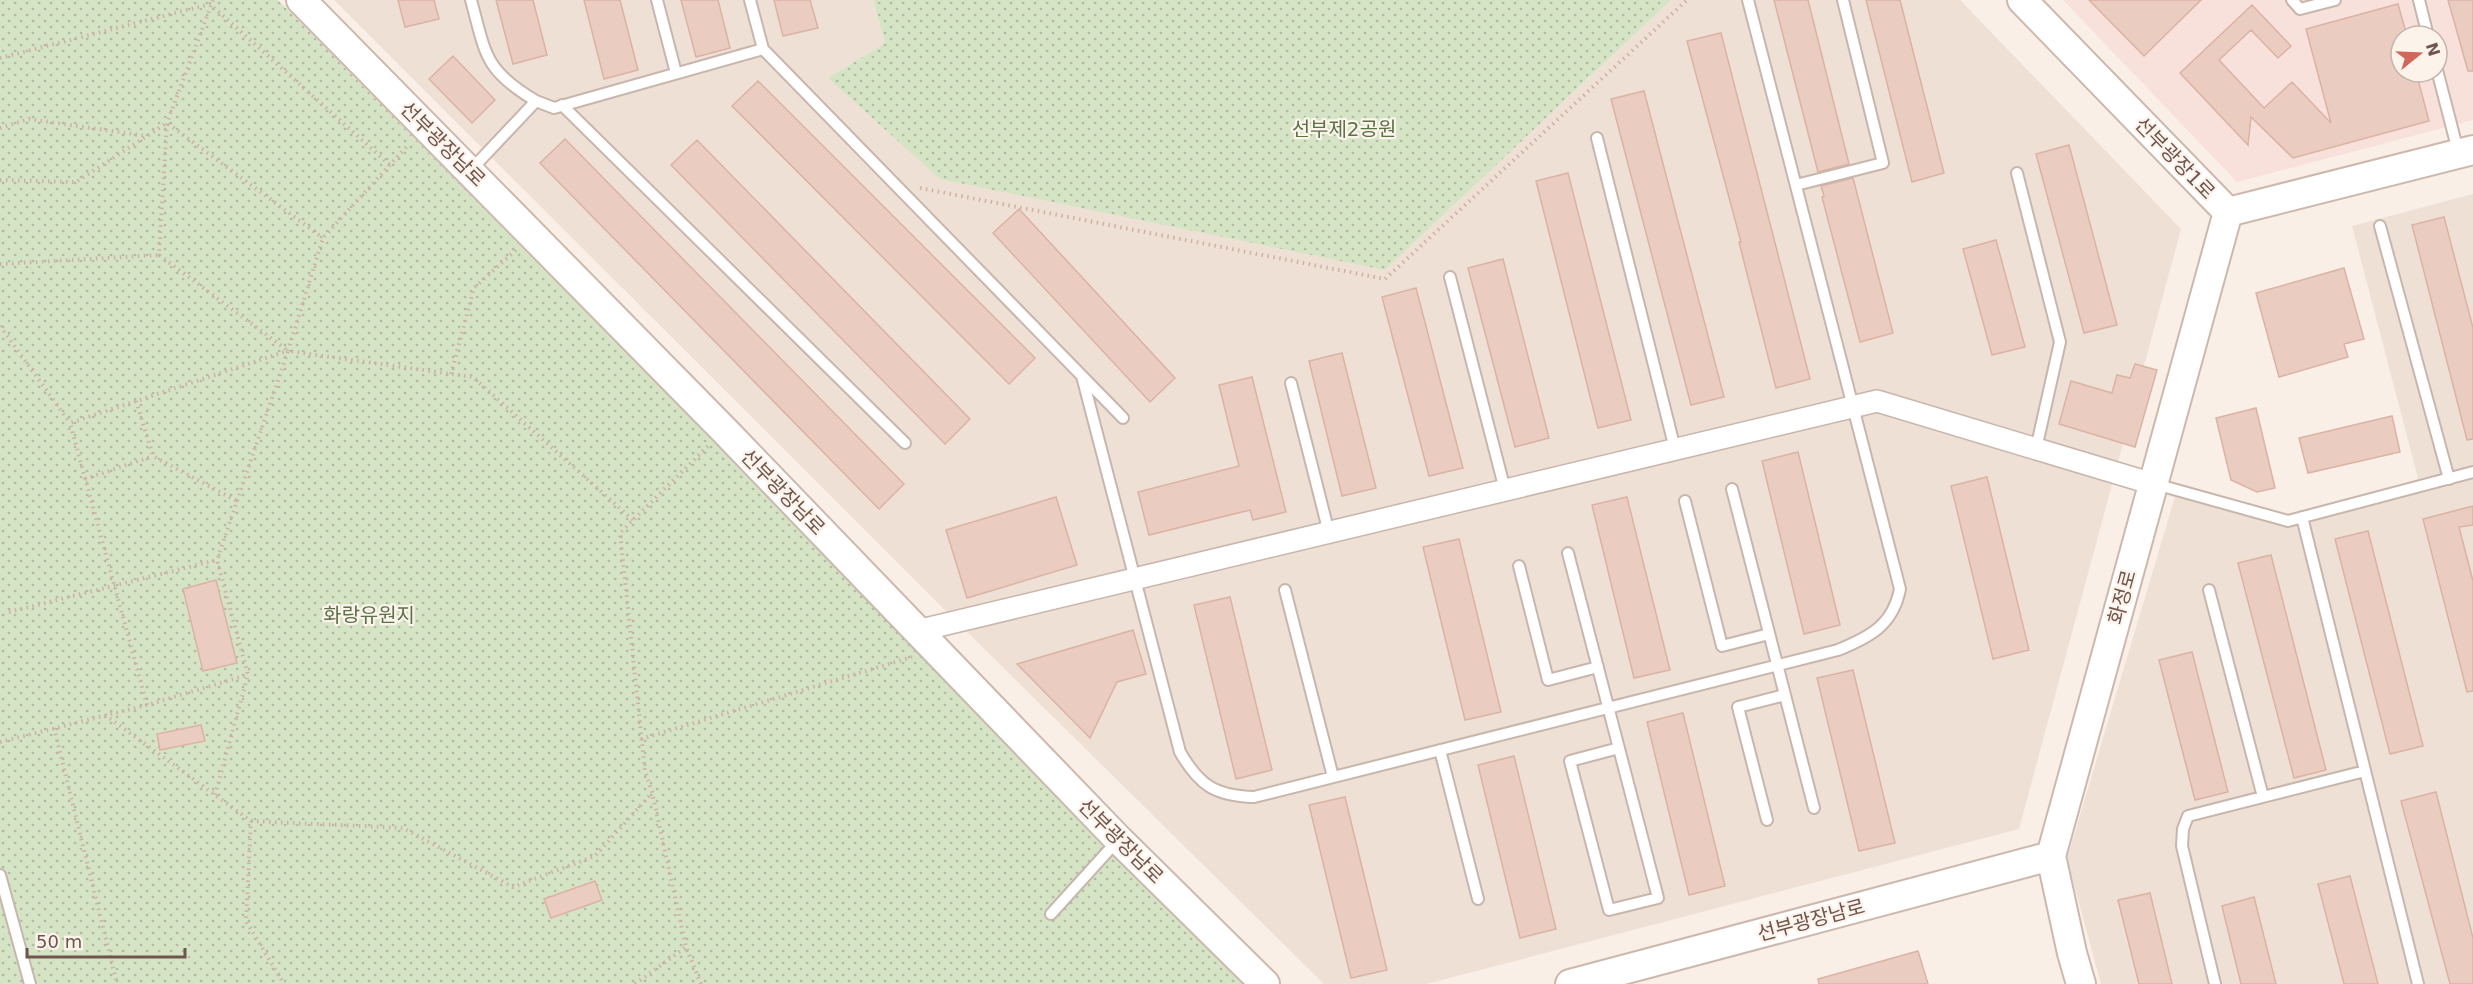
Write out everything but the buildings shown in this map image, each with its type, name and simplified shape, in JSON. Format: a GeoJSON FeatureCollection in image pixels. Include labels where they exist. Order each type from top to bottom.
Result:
{"type":"FeatureCollection","features":[{"type":"Feature","properties":{"kind":"street","name":"선부광장남로"},"geometry":{"type":"LineString","coordinates":[[301,0],[724,430],[1119,840],[1265,984]]}},
{"type":"Feature","properties":{"kind":"street","name":"선부광장1로"},"geometry":{"type":"LineString","coordinates":[[2022,0],[2228,212],[2466,152]]}},
{"type":"Feature","properties":{"kind":"street","name":"화정로"},"geometry":{"type":"LineString","coordinates":[[2081,984],[2051,856],[2228,212]]}},
{"type":"Feature","properties":{"kind":"street"},"geometry":{"type":"LineString","coordinates":[[926,641],[1135,579],[1877,401],[2153,484]]}},
{"type":"Feature","properties":{"kind":"street","name":"선부광장남로"},"geometry":{"type":"LineString","coordinates":[[1570,984],[2051,856]]}},
{"type":"Feature","properties":{"kind":"lane"},"geometry":{"type":"LineString","coordinates":[[471,0],[483,47],[494,69],[511,86],[536,101],[554,108],[763,49]]}},
{"type":"Feature","properties":{"kind":"lane"},"geometry":{"type":"LineString","coordinates":[[657,0],[676,74]]}},
{"type":"Feature","properties":{"kind":"lane"},"geometry":{"type":"LineString","coordinates":[[750,0],[763,49],[1123,418]]}},
{"type":"Feature","properties":{"kind":"lane"},"geometry":{"type":"LineString","coordinates":[[1082,376],[1180,752],[1191,771],[1206,786],[1221,794],[1254,797],[1838,650],[1858,642],[1875,632],[1888,619],[1896,606],[1900,589],[1748,0]]}},
{"type":"Feature","properties":{"kind":"lane"},"geometry":{"type":"LineString","coordinates":[[1796,185],[1883,164],[1843,0]]}},
{"type":"Feature","properties":{"kind":"lane"},"geometry":{"type":"LineString","coordinates":[[2292,0],[2300,9],[2336,0]]}},
{"type":"Feature","properties":{"kind":"lane"},"geometry":{"type":"LineString","coordinates":[[2419,0],[2425,24]]}},
{"type":"Feature","properties":{"kind":"lane"},"geometry":{"type":"LineString","coordinates":[[2442,84],[2466,152]]}},
{"type":"Feature","properties":{"kind":"lane"},"geometry":{"type":"LineString","coordinates":[[470,171],[536,101]]}},
{"type":"Feature","properties":{"kind":"lane"},"geometry":{"type":"LineString","coordinates":[[562,105],[905,443]]}},
{"type":"Feature","properties":{"kind":"lane"},"geometry":{"type":"LineString","coordinates":[[1597,138],[1675,449]]}},
{"type":"Feature","properties":{"kind":"lane"},"geometry":{"type":"LineString","coordinates":[[2018,173],[2060,342],[2036,448]]}},
{"type":"Feature","properties":{"kind":"lane"},"geometry":{"type":"LineString","coordinates":[[2380,226],[2449,479]]}},
{"type":"Feature","properties":{"kind":"lane"},"geometry":{"type":"LineString","coordinates":[[1450,277],[1505,490]]}},
{"type":"Feature","properties":{"kind":"lane"},"geometry":{"type":"LineString","coordinates":[[1291,383],[1329,533]]}},
{"type":"Feature","properties":{"kind":"lane"},"geometry":{"type":"LineString","coordinates":[[2153,484],[2288,521],[2473,472]]}},
{"type":"Feature","properties":{"kind":"lane"},"geometry":{"type":"LineString","coordinates":[[1732,489],[1814,808]]}},
{"type":"Feature","properties":{"kind":"lane"},"geometry":{"type":"LineString","coordinates":[[1685,501],[1722,646],[1769,634]]}},
{"type":"Feature","properties":{"kind":"lane"},"geometry":{"type":"LineString","coordinates":[[2302,518],[2418,984]]}},
{"type":"Feature","properties":{"kind":"lane"},"geometry":{"type":"LineString","coordinates":[[1568,553],[1608,708],[1619,748],[1658,898],[1609,910],[1570,761],[1619,748]]}},
{"type":"Feature","properties":{"kind":"lane"},"geometry":{"type":"LineString","coordinates":[[1519,566],[1548,680],[1598,667]]}},
{"type":"Feature","properties":{"kind":"lane"},"geometry":{"type":"LineString","coordinates":[[1285,590],[1333,777]]}},
{"type":"Feature","properties":{"kind":"lane"},"geometry":{"type":"LineString","coordinates":[[2209,590],[2263,797]]}},
{"type":"Feature","properties":{"kind":"lane"},"geometry":{"type":"LineString","coordinates":[[1767,820],[1738,707],[1785,695]]}},
{"type":"Feature","properties":{"kind":"lane"},"geometry":{"type":"LineString","coordinates":[[1440,750],[1478,899]]}},
{"type":"Feature","properties":{"kind":"lane"},"geometry":{"type":"LineString","coordinates":[[2215,984],[2182,846],[2183,829],[2188,816],[2365,771]]}},
{"type":"Feature","properties":{"kind":"lane"},"geometry":{"type":"LineString","coordinates":[[1051,914],[1119,840]]}},
{"type":"Feature","properties":{"kind":"lane"},"geometry":{"type":"LineString","coordinates":[[0,875],[30,984]]}},
{"type":"Feature","properties":{"kind":"path"},"geometry":{"type":"LineString","coordinates":[[893,183],[1385,279],[1686,0]]}},
{"type":"Feature","properties":{"kind":"path"},"geometry":{"type":"LineString","coordinates":[[211,2],[390,165]]}},
{"type":"Feature","properties":{"kind":"path"},"geometry":{"type":"LineString","coordinates":[[0,58],[211,2]]}},
{"type":"Feature","properties":{"kind":"path"},"geometry":{"type":"LineString","coordinates":[[159,255],[167,123],[211,2]]}},
{"type":"Feature","properties":{"kind":"path"},"geometry":{"type":"LineString","coordinates":[[0,128],[29,120],[147,136]]}},
{"type":"Feature","properties":{"kind":"path"},"geometry":{"type":"LineString","coordinates":[[0,180],[76,182],[167,123]]}},
{"type":"Feature","properties":{"kind":"path"},"geometry":{"type":"LineString","coordinates":[[167,123],[323,238]]}},
{"type":"Feature","properties":{"kind":"path"},"geometry":{"type":"LineString","coordinates":[[215,795],[248,675],[217,560],[288,351],[323,238],[426,126]]}},
{"type":"Feature","properties":{"kind":"path"},"geometry":{"type":"LineString","coordinates":[[451,374],[474,288],[532,235]]}},
{"type":"Feature","properties":{"kind":"path"},"geometry":{"type":"LineString","coordinates":[[0,264],[159,255],[288,351]]}},
{"type":"Feature","properties":{"kind":"path"},"geometry":{"type":"LineString","coordinates":[[0,326],[70,423],[147,705]]}},
{"type":"Feature","properties":{"kind":"path"},"geometry":{"type":"LineString","coordinates":[[70,423],[288,351],[473,377],[633,519]]}},
{"type":"Feature","properties":{"kind":"path"},"geometry":{"type":"LineString","coordinates":[[136,401],[153,456],[237,501]]}},
{"type":"Feature","properties":{"kind":"path"},"geometry":{"type":"LineString","coordinates":[[701,984],[686,947],[652,792],[645,771],[620,533],[724,430]]}},
{"type":"Feature","properties":{"kind":"path"},"geometry":{"type":"LineString","coordinates":[[85,479],[153,456]]}},
{"type":"Feature","properties":{"kind":"path"},"geometry":{"type":"LineString","coordinates":[[9,612],[217,560]]}},
{"type":"Feature","properties":{"kind":"path"},"geometry":{"type":"LineString","coordinates":[[641,739],[926,641]]}},
{"type":"Feature","properties":{"kind":"path"},"geometry":{"type":"LineString","coordinates":[[0,742],[147,705],[248,675]]}},
{"type":"Feature","properties":{"kind":"path"},"geometry":{"type":"LineString","coordinates":[[105,715],[251,821],[403,828],[513,887],[595,856],[652,792]]}},
{"type":"Feature","properties":{"kind":"path"},"geometry":{"type":"LineString","coordinates":[[54,728],[117,984]]}},
{"type":"Feature","properties":{"kind":"path"},"geometry":{"type":"LineString","coordinates":[[251,821],[246,921],[284,984]]}},
{"type":"Feature","properties":{"kind":"path"},"geometry":{"type":"LineString","coordinates":[[635,984],[686,947]]}},
{"type":"Feature","properties":{"kind":"shaded area"},"geometry":{"type":"Polygon","coordinates":[[[334,0],[873,0],[885,43],[828,78],[1385,270],[1671,0],[1960,0],[2181,229],[2019,829],[1427,984],[1324,984],[957,622],[334,0]]]}},
{"type":"Feature","properties":{"kind":"shaded area"},"geometry":{"type":"Polygon","coordinates":[[[2063,0],[2473,0],[2473,120],[2237,182],[2063,0]]]}},
{"type":"Feature","properties":{"kind":"shaded area"},"geometry":{"type":"Polygon","coordinates":[[[2473,194],[2473,984],[2101,984],[2067,859],[2177,490],[2288,521],[2420,486],[2352,226],[2473,194]]]}},
{"type":"Feature","properties":{"kind":"green space","name":"화랑유원지"},"geometry":{"type":"Polygon","coordinates":[[[0,0],[278,0],[1249,984],[0,984],[0,0]]]}},
{"type":"Feature","properties":{"kind":"green space","name":"선부제2공원"},"geometry":{"type":"Polygon","coordinates":[[[873,0],[1671,0],[1385,270],[940,179],[828,78],[885,43],[873,0]]]}}]}
